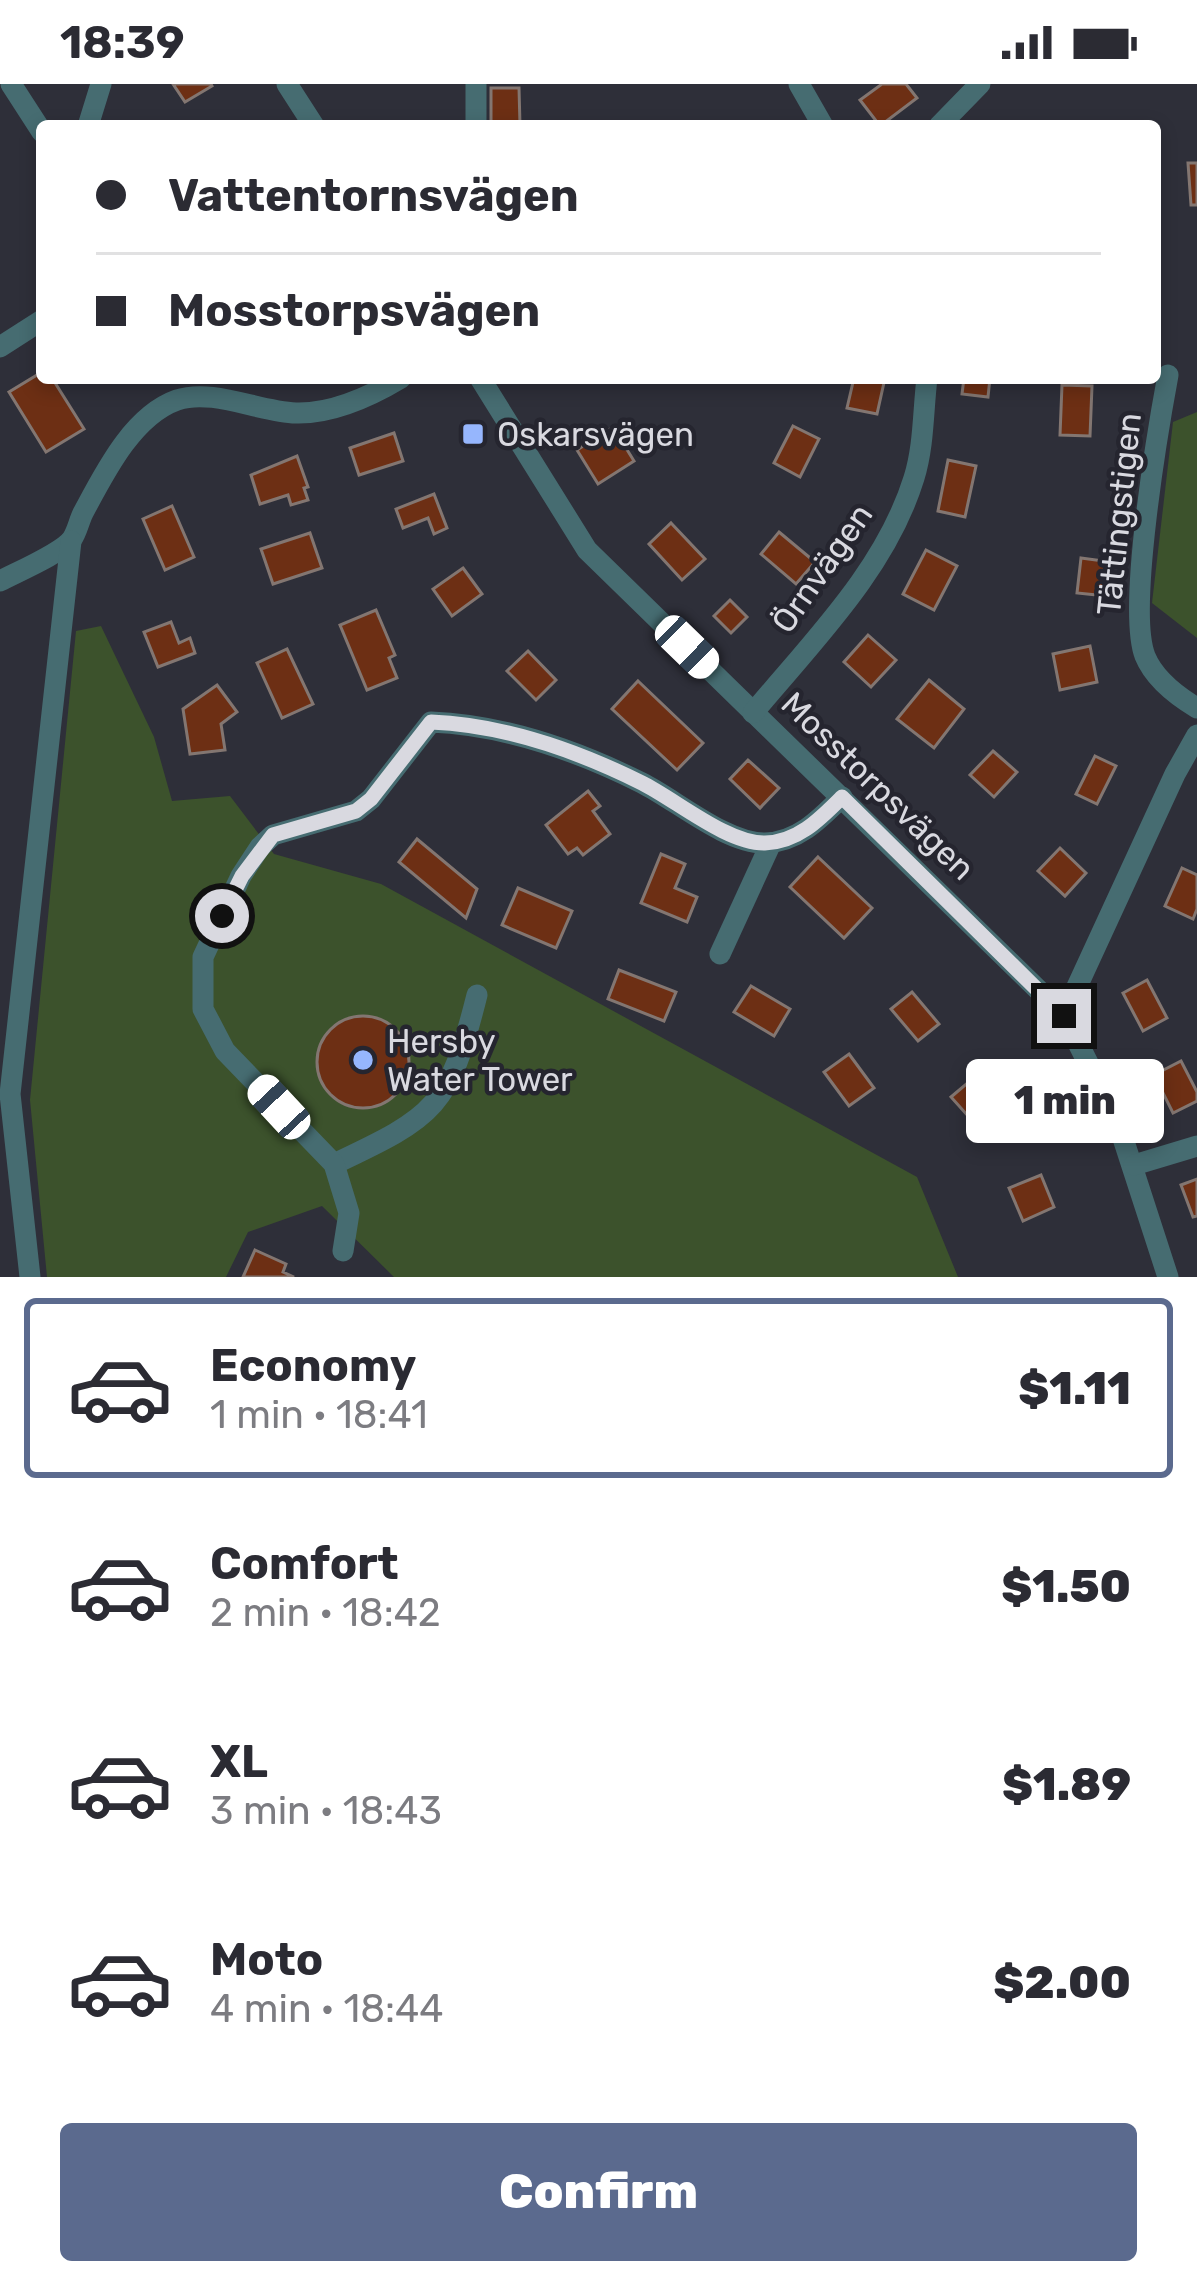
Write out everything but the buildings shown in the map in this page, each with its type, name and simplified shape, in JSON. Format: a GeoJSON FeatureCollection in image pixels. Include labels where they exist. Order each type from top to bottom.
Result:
{"type":"FeatureCollection","features":[{"type":"Feature","properties":{"kind":"street"},"geometry":{"type":"LineString","coordinates":[[11,84],[36,123]]}},
{"type":"Feature","properties":{"kind":"street"},"geometry":{"type":"LineString","coordinates":[[90,120],[101,84]]}},
{"type":"Feature","properties":{"kind":"street"},"geometry":{"type":"LineString","coordinates":[[287,84],[310,120]]}},
{"type":"Feature","properties":{"kind":"street"},"geometry":{"type":"LineString","coordinates":[[476,84],[476,120]]}},
{"type":"Feature","properties":{"kind":"street"},"geometry":{"type":"LineString","coordinates":[[799,84],[820,120]]}},
{"type":"Feature","properties":{"kind":"street"},"geometry":{"type":"LineString","coordinates":[[946,120],[980,84]]}},
{"type":"Feature","properties":{"kind":"street"},"geometry":{"type":"LineString","coordinates":[[0,347],[36,324]]}},
{"type":"Feature","properties":{"kind":"street","name":"Tättingstigen"},"geometry":{"type":"LineString","coordinates":[[1168,375],[1142,573],[1141,643],[1146,661],[1164,683],[1197,708]]}},
{"type":"Feature","properties":{"kind":"street"},"geometry":{"type":"LineString","coordinates":[[30,1277],[5,1089],[71,541],[108,469],[136,431],[189,387],[297,413],[338,406],[388,384]]}},
{"type":"Feature","properties":{"kind":"street","name":"Mosstorpsvägen"},"geometry":{"type":"LineString","coordinates":[[484,384],[587,550],[1064,1016],[1091,1065],[1134,1165],[1168,1277]]}},
{"type":"Feature","properties":{"kind":"street","name":"Örnvägen"},"geometry":{"type":"LineString","coordinates":[[753,712],[848,598],[888,541],[915,476],[926,384]]}},
{"type":"Feature","properties":{"kind":"street"},"geometry":{"type":"LineString","coordinates":[[0,581],[71,541]]}},
{"type":"Feature","properties":{"kind":"street"},"geometry":{"type":"LineString","coordinates":[[343,1251],[349,1213],[334,1164],[225,1051],[202,1009],[203,957],[242,876],[273,835],[356,811],[371,799],[431,722],[487,727],[556,746],[640,782],[732,834],[771,843],[810,827],[842,797]]}},
{"type":"Feature","properties":{"kind":"street"},"geometry":{"type":"LineString","coordinates":[[1064,1016],[1166,792],[1197,735]]}},
{"type":"Feature","properties":{"kind":"street"},"geometry":{"type":"LineString","coordinates":[[720,954],[771,843]]}},
{"type":"Feature","properties":{"kind":"street"},"geometry":{"type":"LineString","coordinates":[[334,1164],[405,1130],[438,1103],[464,1047],[477,995]]}},
{"type":"Feature","properties":{"kind":"street"},"geometry":{"type":"LineString","coordinates":[[1134,1165],[1197,1146]]}},
{"type":"Feature","properties":{"kind":"green space"},"geometry":{"type":"Polygon","coordinates":[[[1197,412],[1197,638],[1152,603],[1173,422],[1197,412]]]}},
{"type":"Feature","properties":{"kind":"green space"},"geometry":{"type":"Polygon","coordinates":[[[101,626],[154,737],[172,801],[230,796],[274,854],[381,884],[917,1177],[958,1277],[394,1277],[322,1206],[248,1232],[226,1277],[47,1277],[30,1100],[76,631],[101,626]]]}},
{"type":"Feature","properties":{"kind":"place","name":"Oskarsvägen"},"geometry":{"type":"Point","coordinates":[473,434]}},
{"type":"Feature","properties":{"kind":"place","name":"Hersby Water Tower"},"geometry":{"type":"Point","coordinates":[363,1060]}},
{"type":"Feature","properties":{"kind":"route"},"geometry":{"type":"LineString","coordinates":[[222,916],[242,876],[273,835],[356,811],[371,799],[431,722],[465,724],[556,746],[640,782],[732,834],[758,843],[796,836],[842,797],[1064,1016]]}}]}
